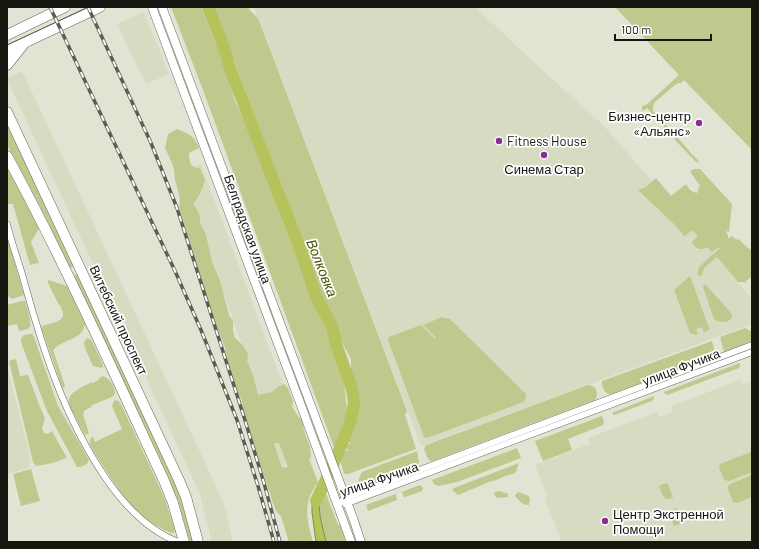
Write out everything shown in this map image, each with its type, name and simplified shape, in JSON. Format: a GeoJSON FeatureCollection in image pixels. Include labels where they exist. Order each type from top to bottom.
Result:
{"type":"FeatureCollection","features":[{"type":"Feature","properties":{"kind":"main road"},"geometry":{"type":"LineString","coordinates":[[10,32],[65,7]]}},
{"type":"Feature","properties":{"kind":"main road"},"geometry":{"type":"LineString","coordinates":[[7,51],[100,7]]}},
{"type":"Feature","properties":{"kind":"main road"},"geometry":{"type":"LineString","coordinates":[[7,65],[24,43]]}},
{"type":"Feature","properties":{"kind":"main road","name":"Витебский проспект"},"geometry":{"type":"LineString","coordinates":[[7,112],[178,478],[186,497],[198,542]]}},
{"type":"Feature","properties":{"kind":"main road","name":"Витебский проспект"},"geometry":{"type":"LineString","coordinates":[[7,156],[43,223],[165,483],[173,502],[184,542]]}},
{"type":"Feature","properties":{"kind":"main road"},"geometry":{"type":"LineString","coordinates":[[69,277],[74,271],[81,270]]}},
{"type":"Feature","properties":{"kind":"street","name":"Белградская улица"},"geometry":{"type":"LineString","coordinates":[[152,7],[338,505]]}},
{"type":"Feature","properties":{"kind":"street","name":"Белградская улица"},"geometry":{"type":"LineString","coordinates":[[162,7],[346,501]]}},
{"type":"Feature","properties":{"kind":"street"},"geometry":{"type":"LineString","coordinates":[[7,224],[40,340],[61,397],[82,440],[113,490],[132,512],[147,525],[164,536],[178,542]]}},
{"type":"Feature","properties":{"kind":"street","name":"улица Фучика"},"geometry":{"type":"LineString","coordinates":[[338,505],[752,345]]}},
{"type":"Feature","properties":{"kind":"street","name":"улица Фучика"},"geometry":{"type":"LineString","coordinates":[[346,501],[752,352]]}},
{"type":"Feature","properties":{"kind":"street"},"geometry":{"type":"LineString","coordinates":[[346,501],[361,542]]}},
{"type":"Feature","properties":{"kind":"street"},"geometry":{"type":"LineString","coordinates":[[338,505],[351,542]]}},
{"type":"Feature","properties":{"kind":"shaded area"},"geometry":{"type":"Polygon","coordinates":[[[171,7],[201,7],[221,55],[235,101],[252,138],[310,287],[316,308],[329,333],[332,349],[344,381],[347,412],[345,427],[335,450],[203,90],[171,7]]]}},
{"type":"Feature","properties":{"kind":"shaded area"},"geometry":{"type":"Polygon","coordinates":[[[213,7],[248,7],[258,18],[407,411],[405,415],[416,449],[348,474],[344,474],[340,459],[344,450],[347,451],[348,449],[344,448],[347,443],[350,444],[350,442],[347,441],[354,425],[357,411],[357,395],[351,375],[351,359],[341,341],[333,318],[320,297],[312,269],[213,7]]]}},
{"type":"Feature","properties":{"kind":"shaded area"},"geometry":{"type":"Polygon","coordinates":[[[254,7],[475,7],[603,125],[715,253],[752,299],[752,324],[421,446],[254,7]]]}},
{"type":"Feature","properties":{"kind":"shaded area"},"geometry":{"type":"Polygon","coordinates":[[[615,7],[752,7],[752,150],[684,80],[675,85],[654,103],[653,106],[653,111],[676,136],[674,138],[647,108],[643,111],[642,110],[642,106],[646,105],[679,75],[615,7]]]}},
{"type":"Feature","properties":{"kind":"shaded area"},"geometry":{"type":"Polygon","coordinates":[[[144,12],[169,74],[146,84],[117,24],[144,12]]]}},
{"type":"Feature","properties":{"kind":"shaded area"},"geometry":{"type":"Polygon","coordinates":[[[22,71],[215,484],[225,508],[233,542],[212,542],[200,494],[7,79],[22,71]]]}},
{"type":"Feature","properties":{"kind":"shaded area"},"geometry":{"type":"Polygon","coordinates":[[[7,124],[74,267],[70,268],[35,197],[7,145],[7,124]]]}},
{"type":"Feature","properties":{"kind":"shaded area"},"geometry":{"type":"Polygon","coordinates":[[[177,129],[185,132],[193,138],[199,148],[189,153],[189,158],[191,165],[196,168],[200,168],[205,181],[199,196],[193,204],[200,216],[200,223],[206,235],[212,262],[220,281],[229,315],[233,321],[235,338],[242,344],[248,354],[247,361],[253,375],[258,395],[272,392],[284,384],[288,388],[293,401],[292,407],[302,420],[305,434],[310,446],[311,457],[309,459],[318,482],[310,496],[307,507],[313,542],[289,542],[281,516],[276,511],[273,503],[243,412],[242,400],[236,392],[232,382],[226,350],[211,312],[179,207],[180,198],[175,180],[174,169],[165,148],[168,134],[177,129]],[[274,443],[282,468],[288,467],[279,443],[274,443]]]}},
{"type":"Feature","properties":{"kind":"shaded area"},"geometry":{"type":"Polygon","coordinates":[[[677,137],[699,163],[695,161],[674,139],[677,137]]]}},
{"type":"Feature","properties":{"kind":"shaded area"},"geometry":{"type":"Polygon","coordinates":[[[201,164],[310,458],[282,468],[242,345],[180,171],[201,164]]]}},
{"type":"Feature","properties":{"kind":"shaded area"},"geometry":{"type":"Polygon","coordinates":[[[7,167],[40,227],[31,242],[39,263],[30,265],[13,204],[7,204],[7,167]]]}},
{"type":"Feature","properties":{"kind":"shaded area"},"geometry":{"type":"Polygon","coordinates":[[[700,169],[732,204],[729,232],[726,232],[728,239],[731,236],[737,240],[738,239],[752,251],[752,276],[745,282],[746,284],[744,282],[738,282],[717,257],[704,268],[702,275],[698,276],[700,266],[722,246],[712,252],[707,247],[703,249],[696,248],[692,242],[698,236],[692,230],[684,236],[676,226],[638,190],[646,187],[656,178],[671,196],[685,185],[697,193],[700,185],[690,171],[700,169]]]}},
{"type":"Feature","properties":{"kind":"shaded area"},"geometry":{"type":"Polygon","coordinates":[[[7,241],[9,243],[24,295],[12,299],[7,295],[7,241]]]}},
{"type":"Feature","properties":{"kind":"shaded area"},"geometry":{"type":"Polygon","coordinates":[[[76,274],[78,275],[176,486],[188,520],[193,542],[190,542],[178,500],[74,277],[76,274]]]}},
{"type":"Feature","properties":{"kind":"shaded area"},"geometry":{"type":"Polygon","coordinates":[[[690,276],[709,328],[709,330],[704,332],[702,327],[696,329],[698,334],[695,335],[690,333],[674,290],[690,276]]]}},
{"type":"Feature","properties":{"kind":"shaded area"},"geometry":{"type":"Polygon","coordinates":[[[48,280],[67,286],[85,324],[79,335],[60,344],[53,350],[65,386],[63,388],[42,329],[43,326],[61,319],[63,315],[48,280]]]}},
{"type":"Feature","properties":{"kind":"shaded area"},"geometry":{"type":"Polygon","coordinates":[[[705,284],[732,314],[732,317],[728,321],[719,322],[714,319],[703,287],[705,284]]]}},
{"type":"Feature","properties":{"kind":"shaded area"},"geometry":{"type":"Polygon","coordinates":[[[25,301],[27,307],[30,326],[27,329],[19,331],[17,324],[7,326],[7,305],[25,301]]]}},
{"type":"Feature","properties":{"kind":"shaded area"},"geometry":{"type":"Polygon","coordinates":[[[442,317],[450,319],[525,393],[526,397],[523,402],[427,438],[424,437],[388,340],[389,337],[421,325],[435,339],[436,338],[423,325],[442,317]]]}},
{"type":"Feature","properties":{"kind":"shaded area"},"geometry":{"type":"Polygon","coordinates":[[[745,328],[752,332],[752,341],[724,352],[720,337],[745,328]]]}},
{"type":"Feature","properties":{"kind":"shaded area"},"geometry":{"type":"Polygon","coordinates":[[[32,334],[58,406],[89,460],[82,466],[77,467],[47,411],[22,345],[22,337],[24,335],[32,334]]]}},
{"type":"Feature","properties":{"kind":"shaded area"},"geometry":{"type":"Polygon","coordinates":[[[88,338],[92,341],[103,365],[102,368],[93,366],[84,343],[88,338]]]}},
{"type":"Feature","properties":{"kind":"shaded area"},"geometry":{"type":"Polygon","coordinates":[[[712,341],[715,353],[714,356],[611,394],[607,393],[602,386],[602,381],[712,341]]]}},
{"type":"Feature","properties":{"kind":"shaded area"},"geometry":{"type":"Polygon","coordinates":[[[16,359],[20,376],[28,375],[45,418],[42,429],[44,433],[48,434],[52,431],[67,458],[53,463],[36,466],[33,462],[9,361],[16,359]]]}},
{"type":"Feature","properties":{"kind":"shaded area"},"geometry":{"type":"Polygon","coordinates":[[[740,363],[739,368],[667,395],[664,393],[664,392],[740,363]]]}},
{"type":"Feature","properties":{"kind":"shaded area"},"geometry":{"type":"Polygon","coordinates":[[[7,366],[31,460],[28,468],[7,474],[7,366]]]}},
{"type":"Feature","properties":{"kind":"shaded area"},"geometry":{"type":"Polygon","coordinates":[[[103,376],[112,383],[115,394],[112,397],[92,405],[84,411],[83,415],[89,433],[85,435],[70,407],[69,399],[75,391],[99,380],[99,378],[103,376]]]}},
{"type":"Feature","properties":{"kind":"shaded area"},"geometry":{"type":"Polygon","coordinates":[[[740,380],[742,385],[752,381],[752,542],[562,542],[546,502],[546,493],[535,465],[590,444],[588,438],[657,412],[659,417],[673,412],[671,406],[740,380]]]}},
{"type":"Feature","properties":{"kind":"shaded area"},"geometry":{"type":"Polygon","coordinates":[[[588,385],[594,387],[596,390],[597,396],[595,400],[432,461],[430,461],[427,457],[424,449],[426,445],[588,385]]]}},
{"type":"Feature","properties":{"kind":"shaded area"},"geometry":{"type":"Polygon","coordinates":[[[654,396],[652,401],[614,415],[612,413],[654,396]]]}},
{"type":"Feature","properties":{"kind":"shaded area"},"geometry":{"type":"Polygon","coordinates":[[[117,400],[121,404],[164,497],[175,530],[174,533],[155,525],[137,511],[115,485],[90,445],[91,438],[93,437],[95,442],[122,429],[112,406],[114,401],[117,400]]]}},
{"type":"Feature","properties":{"kind":"shaded area"},"geometry":{"type":"Polygon","coordinates":[[[602,416],[604,421],[603,425],[568,439],[572,450],[543,461],[535,441],[602,416]]]}},
{"type":"Feature","properties":{"kind":"shaded area"},"geometry":{"type":"Polygon","coordinates":[[[517,448],[521,458],[457,482],[438,486],[434,484],[432,480],[517,448]]]}},
{"type":"Feature","properties":{"kind":"shaded area"},"geometry":{"type":"Polygon","coordinates":[[[417,451],[419,462],[417,467],[360,489],[359,480],[362,472],[417,451]]]}},
{"type":"Feature","properties":{"kind":"shaded area"},"geometry":{"type":"Polygon","coordinates":[[[751,452],[752,472],[729,481],[724,480],[719,467],[720,464],[751,452]]]}},
{"type":"Feature","properties":{"kind":"shaded area"},"geometry":{"type":"Polygon","coordinates":[[[519,463],[516,472],[513,474],[458,495],[452,490],[454,488],[519,463]]]}},
{"type":"Feature","properties":{"kind":"shaded area"},"geometry":{"type":"Polygon","coordinates":[[[31,469],[40,501],[21,506],[13,474],[31,469]]]}},
{"type":"Feature","properties":{"kind":"shaded area"},"geometry":{"type":"Polygon","coordinates":[[[752,475],[752,497],[737,503],[733,502],[728,486],[752,475]]]}},
{"type":"Feature","properties":{"kind":"shaded area"},"geometry":{"type":"Polygon","coordinates":[[[321,483],[325,491],[319,503],[320,516],[326,542],[316,542],[312,505],[321,483]]]}},
{"type":"Feature","properties":{"kind":"shaded area"},"geometry":{"type":"Polygon","coordinates":[[[666,483],[668,484],[673,498],[666,499],[662,494],[659,486],[666,483]]]}},
{"type":"Feature","properties":{"kind":"shaded area"},"geometry":{"type":"Polygon","coordinates":[[[420,485],[423,488],[422,491],[404,497],[402,492],[420,485]]]}},
{"type":"Feature","properties":{"kind":"shaded area"},"geometry":{"type":"Polygon","coordinates":[[[325,491],[346,542],[326,542],[320,516],[319,503],[325,491]]]}},
{"type":"Feature","properties":{"kind":"shaded area"},"geometry":{"type":"Polygon","coordinates":[[[499,491],[508,494],[508,497],[497,498],[494,494],[495,492],[499,491]]]}},
{"type":"Feature","properties":{"kind":"shaded area"},"geometry":{"type":"Polygon","coordinates":[[[518,492],[529,496],[529,505],[523,504],[515,496],[518,492]]]}},
{"type":"Feature","properties":{"kind":"shaded area"},"geometry":{"type":"Polygon","coordinates":[[[396,494],[397,500],[368,511],[366,505],[396,494]]]}},
{"type":"Feature","properties":{"kind":"shaded area"},"geometry":{"type":"Polygon","coordinates":[[[677,508],[683,523],[674,526],[669,514],[672,510],[677,508]]]}},
{"type":"Feature","properties":{"kind":"waterway","name":"Волковка"},"geometry":{"type":"LineString","coordinates":[[208,7],[229,66],[302,254],[316,297],[332,326],[336,344],[352,389],[354,403],[350,423],[316,501]]}},
{"type":"Feature","properties":{"kind":"tram line"},"geometry":{"type":"LineString","coordinates":[[7,45],[89,7]]}},
{"type":"Feature","properties":{"kind":"railway"},"geometry":{"type":"LineString","coordinates":[[50,7],[175,271],[201,330],[237,420],[274,542]]}},
{"type":"Feature","properties":{"kind":"railway"},"geometry":{"type":"LineString","coordinates":[[88,7],[151,143],[177,208],[244,417],[280,542]]}},
{"type":"Feature","properties":{"kind":"place","name":"Бизнес-центр «Альянс»"},"geometry":{"type":"Point","coordinates":[699,123]}},
{"type":"Feature","properties":{"kind":"place","name":"Fitness House"},"geometry":{"type":"Point","coordinates":[499,141]}},
{"type":"Feature","properties":{"kind":"place","name":"Синема Стар"},"geometry":{"type":"Point","coordinates":[544,155]}},
{"type":"Feature","properties":{"kind":"place","name":"Центр Экстренной Помощи"},"geometry":{"type":"Point","coordinates":[605,521]}}]}
